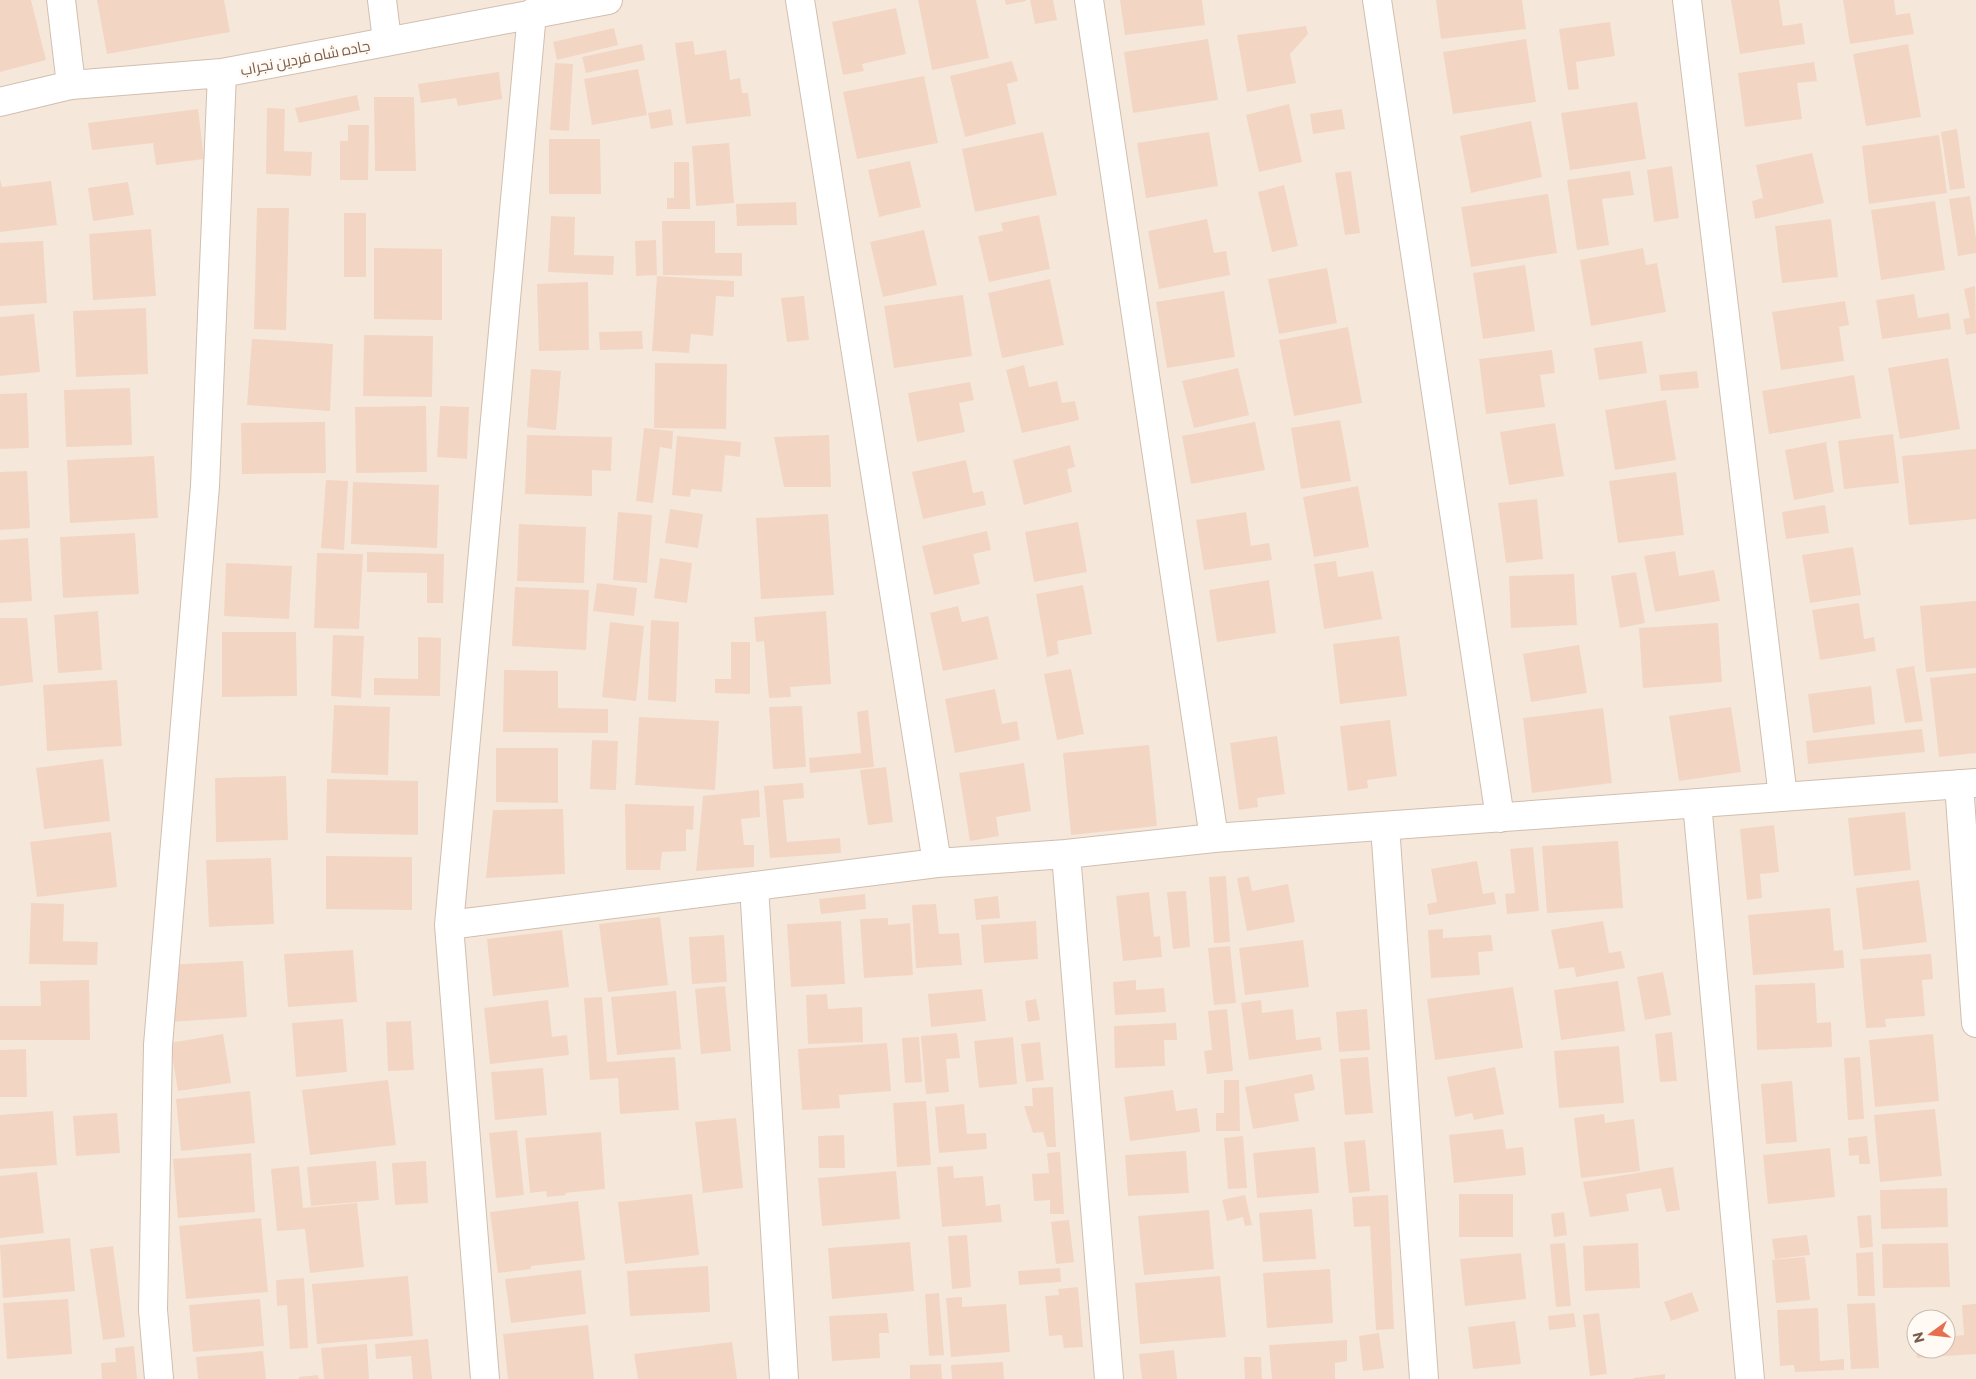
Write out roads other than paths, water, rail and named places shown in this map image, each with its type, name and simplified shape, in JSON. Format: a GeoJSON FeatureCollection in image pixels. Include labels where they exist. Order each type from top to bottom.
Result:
{"type":"FeatureCollection","features":[{"type":"Feature","properties":{"kind":"street"},"geometry":{"type":"LineString","coordinates":[[61,0],[71,85]]}},
{"type":"Feature","properties":{"kind":"street"},"geometry":{"type":"LineString","coordinates":[[382,0],[387,40]]}},
{"type":"Feature","properties":{"kind":"street","name":"جاده شاه فردین نجراب"},"geometry":{"type":"LineString","coordinates":[[0,102],[71,85],[222,73],[387,40],[608,0]]}},
{"type":"Feature","properties":{"kind":"street"},"geometry":{"type":"LineString","coordinates":[[800,0],[937,863]]}},
{"type":"Feature","properties":{"kind":"street"},"geometry":{"type":"LineString","coordinates":[[1088,0],[1214,838]]}},
{"type":"Feature","properties":{"kind":"street"},"geometry":{"type":"LineString","coordinates":[[1377,0],[1500,818]]}},
{"type":"Feature","properties":{"kind":"street"},"geometry":{"type":"LineString","coordinates":[[1687,0],[1783,797]]}},
{"type":"Feature","properties":{"kind":"street"},"geometry":{"type":"LineString","coordinates":[[485,1379],[449,925],[532,13]]}},
{"type":"Feature","properties":{"kind":"street"},"geometry":{"type":"LineString","coordinates":[[159,1379],[153,1310],[158,1046],[205,486],[222,73]]}},
{"type":"Feature","properties":{"kind":"street"},"geometry":{"type":"LineString","coordinates":[[449,925],[937,863],[1066,854],[1214,838],[1968,784],[1976,1023]]}},
{"type":"Feature","properties":{"kind":"street"},"geometry":{"type":"LineString","coordinates":[[1696,804],[1750,1379]]}},
{"type":"Feature","properties":{"kind":"street"},"geometry":{"type":"LineString","coordinates":[[1386,826],[1424,1379]]}},
{"type":"Feature","properties":{"kind":"street"},"geometry":{"type":"LineString","coordinates":[[1066,854],[1110,1379]]}},
{"type":"Feature","properties":{"kind":"street"},"geometry":{"type":"LineString","coordinates":[[754,886],[784,1379]]}}]}
